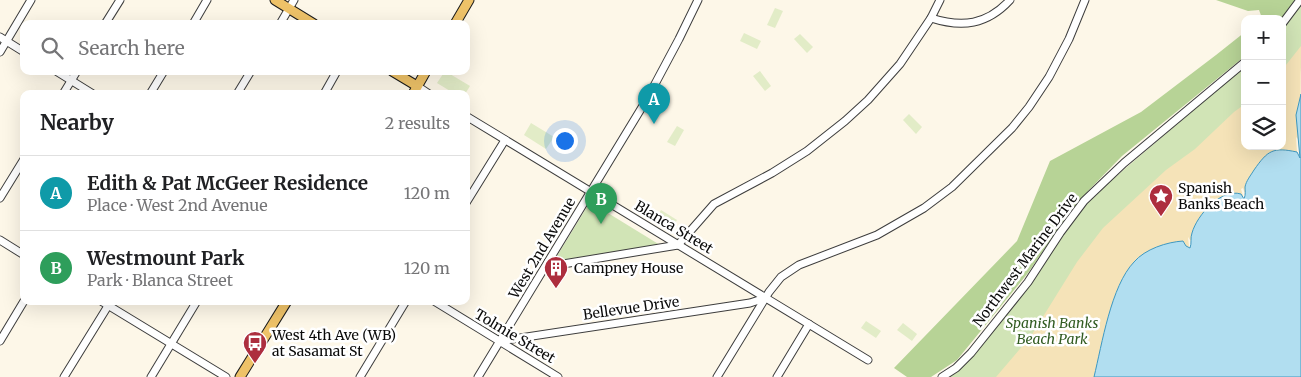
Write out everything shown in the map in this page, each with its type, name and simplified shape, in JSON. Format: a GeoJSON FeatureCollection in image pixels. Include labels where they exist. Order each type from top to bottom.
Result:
{"type":"FeatureCollection","features":[{"type":"Feature","properties":{"kind":"main road"},"geometry":{"type":"LineString","coordinates":[[275,0],[308,20]]}},
{"type":"Feature","properties":{"kind":"main road"},"geometry":{"type":"LineString","coordinates":[[457,20],[469,0]]}},
{"type":"Feature","properties":{"kind":"main road"},"geometry":{"type":"LineString","coordinates":[[397,75],[415,90],[424,75]]}},
{"type":"Feature","properties":{"kind":"main road"},"geometry":{"type":"LineString","coordinates":[[240,377],[285,305]]}},
{"type":"Feature","properties":{"kind":"street"},"geometry":{"type":"LineString","coordinates":[[0,52],[3,39],[32,0]]}},
{"type":"Feature","properties":{"kind":"street"},"geometry":{"type":"LineString","coordinates":[[108,20],[120,0]]}},
{"type":"Feature","properties":{"kind":"street"},"geometry":{"type":"LineString","coordinates":[[196,20],[208,0]]}},
{"type":"Feature","properties":{"kind":"street"},"geometry":{"type":"LineString","coordinates":[[282,20],[294,0]]}},
{"type":"Feature","properties":{"kind":"street","name":"West 2nd Avenue"},"geometry":{"type":"LineString","coordinates":[[478,377],[658,80],[698,0]]}},
{"type":"Feature","properties":{"kind":"street"},"geometry":{"type":"LineString","coordinates":[[548,262],[557,265],[678,245],[714,204],[772,174],[807,151],[868,100],[900,64],[931,18],[940,0]]}},
{"type":"Feature","properties":{"kind":"street"},"geometry":{"type":"LineString","coordinates":[[931,18],[959,24],[977,21],[993,15],[1010,0]]}},
{"type":"Feature","properties":{"kind":"street"},"geometry":{"type":"LineString","coordinates":[[717,377],[765,298],[781,277],[791,270],[877,235],[924,208],[952,187],[1012,128],[1040,91],[1069,39],[1085,0]]}},
{"type":"Feature","properties":{"kind":"street"},"geometry":{"type":"LineString","coordinates":[[1286,19],[1300,0]]}},
{"type":"Feature","properties":{"kind":"street"},"geometry":{"type":"LineString","coordinates":[[3,39],[20,50]]}},
{"type":"Feature","properties":{"kind":"street","name":"Northwest Marine Drive"},"geometry":{"type":"LineString","coordinates":[[942,377],[961,363],[1028,282],[1060,232],[1084,201],[1124,163],[1241,65]]}},
{"type":"Feature","properties":{"kind":"street"},"geometry":{"type":"LineString","coordinates":[[63,75],[87,90]]}},
{"type":"Feature","properties":{"kind":"street"},"geometry":{"type":"LineString","coordinates":[[65,90],[74,75]]}},
{"type":"Feature","properties":{"kind":"street"},"geometry":{"type":"LineString","coordinates":[[152,90],[162,75]]}},
{"type":"Feature","properties":{"kind":"street"},"geometry":{"type":"LineString","coordinates":[[239,90],[249,75]]}},
{"type":"Feature","properties":{"kind":"street"},"geometry":{"type":"LineString","coordinates":[[326,90],[335,75]]}},
{"type":"Feature","properties":{"kind":"street","name":"Blanca Street"},"geometry":{"type":"LineString","coordinates":[[470,118],[868,360]]}},
{"type":"Feature","properties":{"kind":"street"},"geometry":{"type":"LineString","coordinates":[[470,196],[505,140]]}},
{"type":"Feature","properties":{"kind":"street"},"geometry":{"type":"LineString","coordinates":[[0,198],[20,166]]}},
{"type":"Feature","properties":{"kind":"street"},"geometry":{"type":"LineString","coordinates":[[0,240],[20,252]]}},
{"type":"Feature","properties":{"kind":"street","name":"Bellevue Drive"},"geometry":{"type":"LineString","coordinates":[[500,341],[750,303],[765,298]]}},
{"type":"Feature","properties":{"kind":"street"},"geometry":{"type":"LineString","coordinates":[[0,341],[22,305]]}},
{"type":"Feature","properties":{"kind":"street"},"geometry":{"type":"LineString","coordinates":[[64,377],[108,305]]}},
{"type":"Feature","properties":{"kind":"street"},"geometry":{"type":"LineString","coordinates":[[112,305],[226,377]]}},
{"type":"Feature","properties":{"kind":"street"},"geometry":{"type":"LineString","coordinates":[[151,377],[195,305]]}},
{"type":"Feature","properties":{"kind":"street"},"geometry":{"type":"LineString","coordinates":[[360,377],[404,305]]}},
{"type":"Feature","properties":{"kind":"street","name":"Tolmie Street"},"geometry":{"type":"LineString","coordinates":[[441,305],[558,377]]}},
{"type":"Feature","properties":{"kind":"street"},"geometry":{"type":"LineString","coordinates":[[777,377],[809,324]]}},
{"type":"Feature","properties":{"kind":"green space"},"geometry":{"type":"Polygon","coordinates":[[[1216,0],[1295,0],[1284,15],[1261,15],[1259,10],[1248,11],[1216,0]]]}},
{"type":"Feature","properties":{"kind":"green space","name":"Spanish Banks Beach"},"geometry":{"type":"Polygon","coordinates":[[[1301,4],[1301,67],[1288,145],[1286,147],[1286,60],[1286,22],[1301,4]]]}},
{"type":"Feature","properties":{"kind":"green space"},"geometry":{"type":"Polygon","coordinates":[[[775,8],[783,11],[775,28],[767,25],[775,8]]]}},
{"type":"Feature","properties":{"kind":"green space"},"geometry":{"type":"Polygon","coordinates":[[[744,33],[761,41],[757,49],[740,41],[744,33]]]}},
{"type":"Feature","properties":{"kind":"green space"},"geometry":{"type":"Polygon","coordinates":[[[800,34],[813,47],[807,53],[794,39],[800,34]]]}},
{"type":"Feature","properties":{"kind":"green space"},"geometry":{"type":"Polygon","coordinates":[[[1241,35],[1241,59],[1122,156],[1089,190],[1071,210],[1028,273],[957,360],[931,377],[907,377],[894,368],[1017,241],[1050,161],[1141,112],[1241,35]]]}},
{"type":"Feature","properties":{"kind":"green space","name":"Spanish Banks Beach"},"geometry":{"type":"Polygon","coordinates":[[[1241,69],[1241,150],[1282,150],[1102,314],[1091,377],[947,377],[977,351],[1029,285],[1076,215],[1099,191],[1241,69]]]}},
{"type":"Feature","properties":{"kind":"green space"},"geometry":{"type":"Polygon","coordinates":[[[760,71],[771,86],[765,91],[753,76],[760,71]]]}},
{"type":"Feature","properties":{"kind":"green space"},"geometry":{"type":"Polygon","coordinates":[[[442,75],[452,75],[470,86],[468,90],[448,90],[437,83],[442,75]]]}},
{"type":"Feature","properties":{"kind":"green space"},"geometry":{"type":"Polygon","coordinates":[[[909,114],[922,127],[916,134],[903,120],[909,114]]]}},
{"type":"Feature","properties":{"kind":"green space"},"geometry":{"type":"Polygon","coordinates":[[[531,123],[554,137],[546,149],[524,135],[531,123]]]}},
{"type":"Feature","properties":{"kind":"green space"},"geometry":{"type":"Polygon","coordinates":[[[677,126],[684,130],[675,146],[667,142],[677,126]]]}},
{"type":"Feature","properties":{"kind":"green space"},"geometry":{"type":"Polygon","coordinates":[[[590,202],[660,245],[554,261],[590,202]]]}},
{"type":"Feature","properties":{"kind":"green space"},"geometry":{"type":"Polygon","coordinates":[[[661,210],[677,220],[672,227],[657,217],[661,210]]]}},
{"type":"Feature","properties":{"kind":"green space"},"geometry":{"type":"Polygon","coordinates":[[[866,321],[881,331],[876,338],[861,328],[866,321]]]}},
{"type":"Feature","properties":{"kind":"green space"},"geometry":{"type":"Polygon","coordinates":[[[903,323],[917,334],[912,341],[897,330],[903,323]]]}},
{"type":"Feature","properties":{"kind":"sand","name":"Spanish Banks Beach"},"geometry":{"type":"Polygon","coordinates":[[[1301,46],[1300,150],[1296,137],[1297,152],[1283,152],[1245,194],[1243,188],[1241,189],[1243,196],[1238,195],[1192,243],[1188,237],[1189,246],[1101,377],[996,377],[1031,336],[1077,262],[1103,228],[1166,170],[1195,149],[1234,112],[1241,107],[1241,150],[1286,150],[1286,65],[1301,46]]]}},
{"type":"Feature","properties":{"kind":"water"},"geometry":{"type":"Polygon","coordinates":[[[1301,94],[1301,377],[1094,377],[1108,316],[1119,285],[1126,272],[1139,257],[1157,247],[1183,241],[1190,248],[1191,235],[1204,211],[1211,204],[1226,195],[1233,193],[1241,194],[1244,199],[1247,180],[1267,154],[1282,150],[1297,152],[1300,158],[1296,115],[1301,94]]]}},
{"type":"Feature","properties":{"kind":"place","name":"Edith & Pat McGeer Residence"},"geometry":{"type":"Point","coordinates":[654,124]}},
{"type":"Feature","properties":{"kind":"place","name":"Spanish Banks Beach"},"geometry":{"type":"Point","coordinates":[1161,217]}},
{"type":"Feature","properties":{"kind":"place","name":"Westmount Park"},"geometry":{"type":"Point","coordinates":[601,224]}},
{"type":"Feature","properties":{"kind":"place","name":"Campney House"},"geometry":{"type":"Point","coordinates":[556,289]}},
{"type":"Feature","properties":{"kind":"place","name":"West 4th Ave (WB) at Sasamat St"},"geometry":{"type":"Point","coordinates":[255,364]}},
{"type":"Feature","properties":{"kind":"park label","name":"Spanish Banks Beach Park"},"geometry":{"type":"Point","coordinates":[1052,332]}}]}
